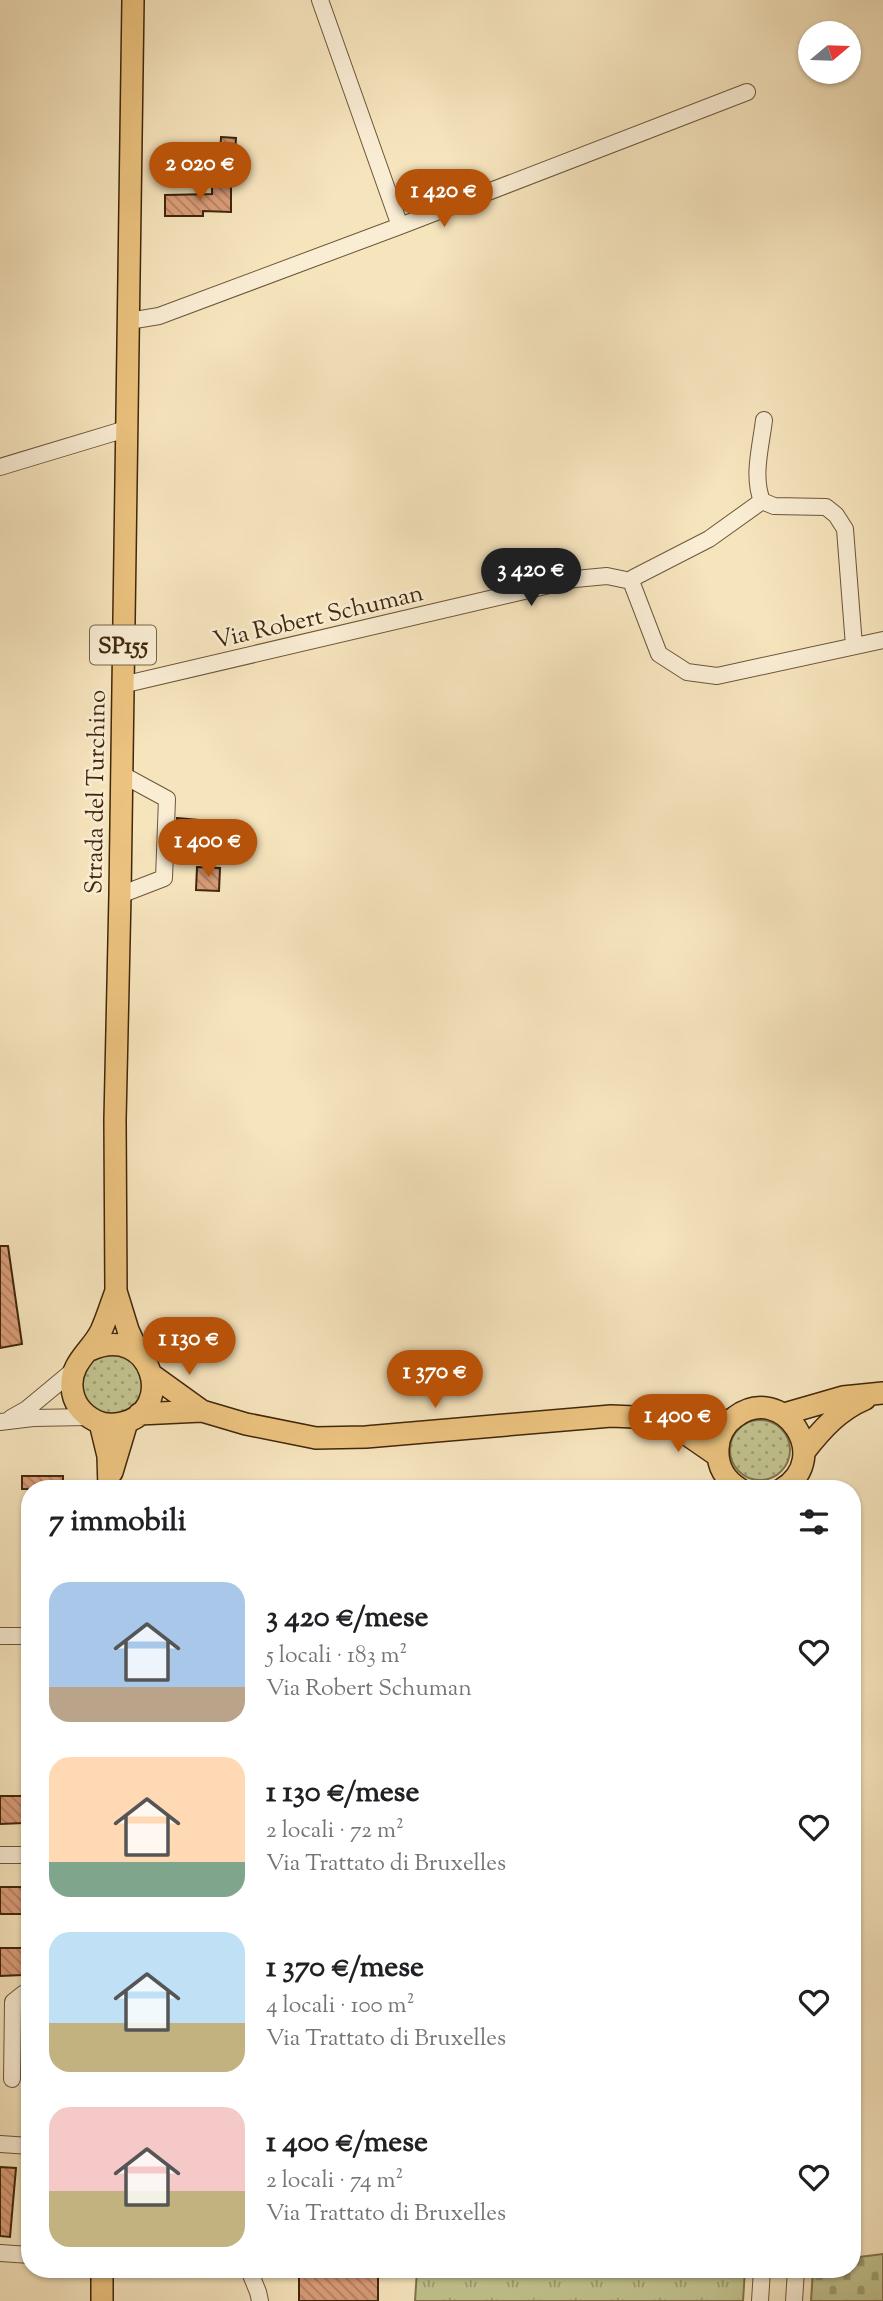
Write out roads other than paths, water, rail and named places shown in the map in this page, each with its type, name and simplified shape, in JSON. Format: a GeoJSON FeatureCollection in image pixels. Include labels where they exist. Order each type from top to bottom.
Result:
{"type":"FeatureCollection","features":[{"type":"Feature","properties":{"kind":"main road","name":"Strada del Turchino"},"geometry":{"type":"LineString","coordinates":[[133,0],[115,1120],[116,1291],[128,1330],[139,1353]]}},
{"type":"Feature","properties":{"kind":"main road","name":"Strada del Turchino"},"geometry":{"type":"LineString","coordinates":[[90,1350],[100,1333],[116,1291]]}},
{"type":"Feature","properties":{"kind":"main road"},"geometry":{"type":"LineString","coordinates":[[109,1480],[105,1439],[94,1420],[75,1401],[72,1381],[80,1359],[90,1350],[102,1344],[115,1343],[128,1346],[139,1353],[152,1375],[152,1390],[148,1403],[133,1418],[111,1480]]}},
{"type":"Feature","properties":{"kind":"main road"},"geometry":{"type":"LineString","coordinates":[[152,1375],[202,1411],[246,1424],[316,1438],[366,1437],[611,1416],[730,1421]]}},
{"type":"Feature","properties":{"kind":"main road"},"geometry":{"type":"LineString","coordinates":[[783,1415],[843,1397],[882,1393]]}},
{"type":"Feature","properties":{"kind":"main road"},"geometry":{"type":"LineString","coordinates":[[804,1452],[833,1419],[851,1405],[882,1393]]}},
{"type":"Feature","properties":{"kind":"main road"},"geometry":{"type":"LineString","coordinates":[[728,1480],[718,1456],[722,1431],[739,1414],[761,1408],[783,1415],[794,1424],[802,1437],[802,1464],[792,1480]]}},
{"type":"Feature","properties":{"kind":"main road"},"geometry":{"type":"LineString","coordinates":[[94,1420],[114,1424],[133,1418],[202,1411]]}},
{"type":"Feature","properties":{"kind":"main road"},"geometry":{"type":"LineString","coordinates":[[663,1418],[718,1456]]}},
{"type":"Feature","properties":{"kind":"main road"},"geometry":{"type":"LineString","coordinates":[[102,2278],[102,2301]]}},
{"type":"Feature","properties":{"kind":"street"},"geometry":{"type":"LineString","coordinates":[[320,0],[400,226]]}},
{"type":"Feature","properties":{"kind":"street"},"geometry":{"type":"LineString","coordinates":[[129,321],[159,316],[747,92]]}},
{"type":"Feature","properties":{"kind":"street"},"geometry":{"type":"LineString","coordinates":[[762,501],[757,478],[764,420]]}},
{"type":"Feature","properties":{"kind":"street"},"geometry":{"type":"LineString","coordinates":[[0,467],[126,429]]}},
{"type":"Feature","properties":{"kind":"street"},"geometry":{"type":"LineString","coordinates":[[762,501],[709,539],[633,578],[631,582],[660,654],[687,673],[717,676],[883,640]]}},
{"type":"Feature","properties":{"kind":"street"},"geometry":{"type":"LineString","coordinates":[[762,501],[774,506],[826,507],[836,514],[845,529],[854,646]]}},
{"type":"Feature","properties":{"kind":"street","name":"Via Robert Schuman"},"geometry":{"type":"LineString","coordinates":[[122,685],[575,579],[607,576],[631,582]]}},
{"type":"Feature","properties":{"kind":"street"},"geometry":{"type":"LineString","coordinates":[[120,895],[164,878],[167,799],[121,774]]}},
{"type":"Feature","properties":{"kind":"street"},"geometry":{"type":"LineString","coordinates":[[3,1421],[27,1409],[74,1370]]}},
{"type":"Feature","properties":{"kind":"street"},"geometry":{"type":"LineString","coordinates":[[3,1421],[70,1416],[94,1420]]}},
{"type":"Feature","properties":{"kind":"street"},"geometry":{"type":"LineString","coordinates":[[0,1636],[21,1636]]}},
{"type":"Feature","properties":{"kind":"street"},"geometry":{"type":"LineString","coordinates":[[0,1855],[21,1855]]}},
{"type":"Feature","properties":{"kind":"street"},"geometry":{"type":"LineString","coordinates":[[12,2079],[13,2003],[21,1996]]}},
{"type":"Feature","properties":{"kind":"street"},"geometry":{"type":"LineString","coordinates":[[0,2144],[21,2145]]}},
{"type":"Feature","properties":{"kind":"street"},"geometry":{"type":"LineString","coordinates":[[0,2253],[21,2254]]}},
{"type":"Feature","properties":{"kind":"street"},"geometry":{"type":"LineString","coordinates":[[252,2278],[260,2301]]}},
{"type":"Feature","properties":{"kind":"street"},"geometry":{"type":"LineString","coordinates":[[760,2301],[761,2278]]}},
{"type":"Feature","properties":{"kind":"street"},"geometry":{"type":"LineString","coordinates":[[794,2301],[795,2278]]}}]}
